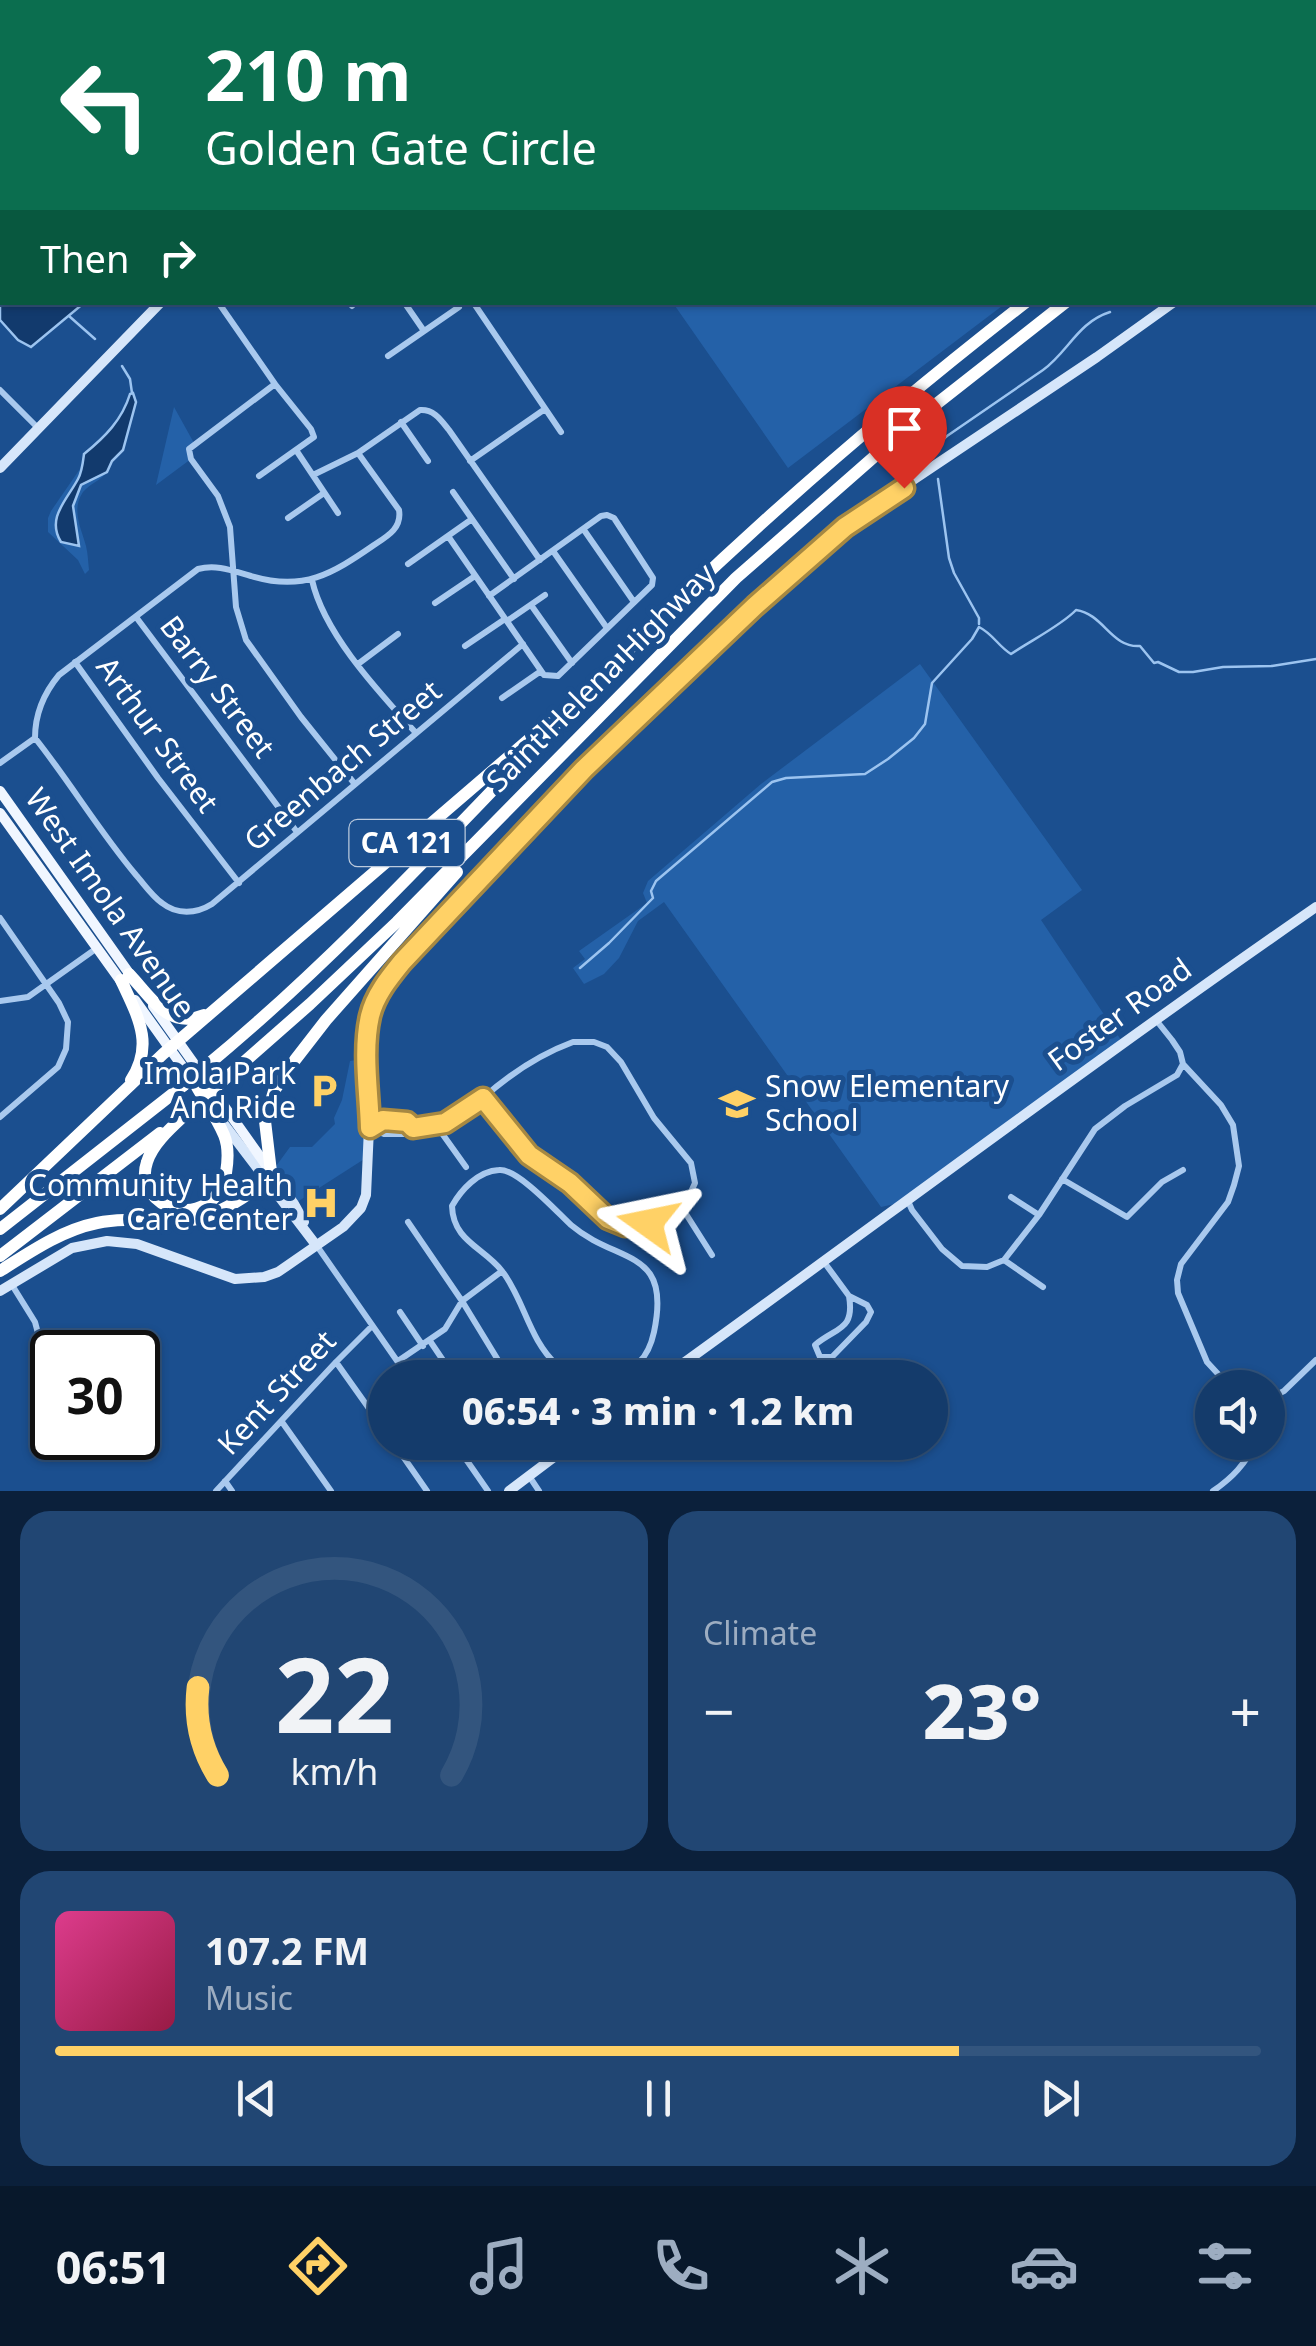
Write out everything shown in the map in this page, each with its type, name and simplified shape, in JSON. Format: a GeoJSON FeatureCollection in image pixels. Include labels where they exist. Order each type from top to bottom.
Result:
{"type":"FeatureCollection","features":[{"type":"Feature","properties":{"kind":"highway","name":"Saint Helena Highway"},"geometry":{"type":"LineString","coordinates":[[0,1229],[191,1086],[205,1067],[369,919],[599,679],[722,560],[916,389],[1022,305]]}},
{"type":"Feature","properties":{"kind":"highway","name":"Saint Helena Highway"},"geometry":{"type":"LineString","coordinates":[[0,1256],[218,1085],[376,943],[736,578],[960,384],[1062,305]]}},
{"type":"Feature","properties":{"kind":"highway","name":"CA 121"},"geometry":{"type":"LineString","coordinates":[[215,1009],[599,679]]}},
{"type":"Feature","properties":{"kind":"highway"},"geometry":{"type":"LineString","coordinates":[[0,1271],[84,1226],[122,1220],[182,1222],[209,1217],[268,1177],[265,1122],[274,1092],[295,1060],[354,986],[606,708]]}},
{"type":"Feature","properties":{"kind":"highway"},"geometry":{"type":"LineString","coordinates":[[125,977],[177,1019],[190,1020],[215,1009]]}},
{"type":"Feature","properties":{"kind":"highway"},"geometry":{"type":"LineString","coordinates":[[118,1098],[143,1056],[143,1035],[125,977]]}},
{"type":"Feature","properties":{"kind":"highway"},"geometry":{"type":"LineString","coordinates":[[0,1209],[215,1009]]}},
{"type":"Feature","properties":{"kind":"highway"},"geometry":{"type":"LineString","coordinates":[[191,1086],[224,1136],[227,1168],[214,1199],[202,1208],[182,1211],[162,1203],[152,1193],[145,1169],[156,1145],[197,1103]]}},
{"type":"Feature","properties":{"kind":"main road","name":"West Imola Avenue"},"geometry":{"type":"LineString","coordinates":[[0,791],[125,977],[268,1177]]}},
{"type":"Feature","properties":{"kind":"main road","name":"West Imola Avenue"},"geometry":{"type":"LineString","coordinates":[[1,816],[97,948],[125,977]]}},
{"type":"Feature","properties":{"kind":"main road","name":"West Imola Avenue"},"geometry":{"type":"LineString","coordinates":[[174,1045],[191,1086]]}},
{"type":"Feature","properties":{"kind":"street"},"geometry":{"type":"LineString","coordinates":[[0,468],[157,305]]}},
{"type":"Feature","properties":{"kind":"street"},"geometry":{"type":"LineString","coordinates":[[220,305],[314,437],[260,476]]}},
{"type":"Feature","properties":{"kind":"street"},"geometry":{"type":"LineString","coordinates":[[408,305],[424,331]]}},
{"type":"Feature","properties":{"kind":"street"},"geometry":{"type":"LineString","coordinates":[[475,305],[562,432]]}},
{"type":"Feature","properties":{"kind":"street"},"geometry":{"type":"LineString","coordinates":[[0,1291],[72,1248],[115,1240],[235,1279],[264,1278],[344,1227],[361,1208],[366,1195],[370,1015],[388,980],[575,778],[764,598],[845,527],[1170,305]]}},
{"type":"Feature","properties":{"kind":"street"},"geometry":{"type":"LineString","coordinates":[[388,356],[460,307]]}},
{"type":"Feature","properties":{"kind":"street"},"geometry":{"type":"LineString","coordinates":[[275,384],[188,450],[218,496],[230,527],[236,607],[246,640],[301,718],[354,783]]}},
{"type":"Feature","properties":{"kind":"street"},"geometry":{"type":"LineString","coordinates":[[0,390],[38,429]]}},
{"type":"Feature","properties":{"kind":"street"},"geometry":{"type":"LineString","coordinates":[[470,461],[545,408]]}},
{"type":"Feature","properties":{"kind":"street"},"geometry":{"type":"LineString","coordinates":[[313,475],[358,452],[420,410],[428,409],[438,415],[540,560]]}},
{"type":"Feature","properties":{"kind":"street"},"geometry":{"type":"LineString","coordinates":[[401,422],[428,460]]}},
{"type":"Feature","properties":{"kind":"street"},"geometry":{"type":"LineString","coordinates":[[296,450],[338,513]]}},
{"type":"Feature","properties":{"kind":"street"},"geometry":{"type":"LineString","coordinates":[[0,763],[35,738],[43,699],[60,675],[198,570],[220,567],[276,583],[312,580],[356,558],[397,527],[399,510],[358,452]]}},
{"type":"Feature","properties":{"kind":"street"},"geometry":{"type":"LineString","coordinates":[[453,492],[514,578]]}},
{"type":"Feature","properties":{"kind":"street"},"geometry":{"type":"LineString","coordinates":[[288,518],[325,493]]}},
{"type":"Feature","properties":{"kind":"street"},"geometry":{"type":"LineString","coordinates":[[448,536],[475,576],[489,596],[523,644],[541,671],[544,674],[558,676],[572,663],[652,585],[651,572],[614,518],[607,515],[489,596]]}},
{"type":"Feature","properties":{"kind":"street"},"geometry":{"type":"LineString","coordinates":[[408,564],[472,519]]}},
{"type":"Feature","properties":{"kind":"street"},"geometry":{"type":"LineString","coordinates":[[584,530],[634,602]]}},
{"type":"Feature","properties":{"kind":"street"},"geometry":{"type":"LineString","coordinates":[[553,551],[607,628]]}},
{"type":"Feature","properties":{"kind":"street"},"geometry":{"type":"LineString","coordinates":[[436,603],[475,576]]}},
{"type":"Feature","properties":{"kind":"street"},"geometry":{"type":"LineString","coordinates":[[312,580],[323,614],[358,664],[416,733]]}},
{"type":"Feature","properties":{"kind":"street"},"geometry":{"type":"LineString","coordinates":[[465,646],[544,595]]}},
{"type":"Feature","properties":{"kind":"street"},"geometry":{"type":"LineString","coordinates":[[531,605],[572,663]]}},
{"type":"Feature","properties":{"kind":"street","name":"Barry Street"},"geometry":{"type":"LineString","coordinates":[[136,616],[297,832]]}},
{"type":"Feature","properties":{"kind":"street"},"geometry":{"type":"LineString","coordinates":[[358,664],[398,634]]}},
{"type":"Feature","properties":{"kind":"street","name":"Greenbach Street"},"geometry":{"type":"LineString","coordinates":[[35,738],[110,844],[162,904],[196,912],[238,883],[523,644]]}},
{"type":"Feature","properties":{"kind":"street","name":"Arthur Street"},"geometry":{"type":"LineString","coordinates":[[75,662],[238,883]]}},
{"type":"Feature","properties":{"kind":"street"},"geometry":{"type":"LineString","coordinates":[[502,698],[541,671]]}},
{"type":"Feature","properties":{"kind":"street","name":"Foster Road"},"geometry":{"type":"LineString","coordinates":[[688,1360],[1316,907]]}},
{"type":"Feature","properties":{"kind":"street"},"geometry":{"type":"LineString","coordinates":[[0,918],[68,1022],[66,1050],[58,1066],[0,1118]]}},
{"type":"Feature","properties":{"kind":"street"},"geometry":{"type":"LineString","coordinates":[[0,1001],[28,996],[97,948]]}},
{"type":"Feature","properties":{"kind":"street"},"geometry":{"type":"LineString","coordinates":[[1155,1020],[1172,1040],[1183,1064],[1221,1105],[1233,1126],[1239,1166],[1228,1202],[1181,1264],[1177,1280],[1178,1293],[1207,1362],[1214,1370]]}},
{"type":"Feature","properties":{"kind":"street"},"geometry":{"type":"LineString","coordinates":[[370,1128],[384,1134],[405,1134],[413,1128],[445,1123],[549,1050],[572,1042],[594,1042],[607,1047],[620,1062],[654,1118],[690,1163],[695,1183],[690,1194],[648,1223],[625,1226],[608,1219],[570,1183],[529,1155],[483,1098]]}},
{"type":"Feature","properties":{"kind":"street"},"geometry":{"type":"LineString","coordinates":[[908,1201],[942,1249],[962,1266],[987,1267],[1004,1260],[1039,1215],[1095,1129],[1176,1076],[1183,1064]]}},
{"type":"Feature","properties":{"kind":"street","name":"West Imola Avenue"},"geometry":{"type":"LineString","coordinates":[[191,1086],[268,1177],[316,1245]]}},
{"type":"Feature","properties":{"kind":"street"},"geometry":{"type":"LineString","coordinates":[[370,1128],[383,1120],[407,1122],[413,1128]]}},
{"type":"Feature","properties":{"kind":"street"},"geometry":{"type":"LineString","coordinates":[[436,1125],[466,1167]]}},
{"type":"Feature","properties":{"kind":"street"},"geometry":{"type":"LineString","coordinates":[[553,1360],[502,1271],[455,1227],[452,1206],[460,1193],[471,1182],[496,1169],[508,1171],[574,1228],[642,1266],[652,1276],[658,1290],[657,1311],[643,1360]]}},
{"type":"Feature","properties":{"kind":"street"},"geometry":{"type":"LineString","coordinates":[[1062,1179],[1127,1217],[1162,1182],[1183,1170]]}},
{"type":"Feature","properties":{"kind":"street"},"geometry":{"type":"LineString","coordinates":[[1011,1197],[1039,1215]]}},
{"type":"Feature","properties":{"kind":"street"},"geometry":{"type":"LineString","coordinates":[[679,1203],[712,1255]]}},
{"type":"Feature","properties":{"kind":"street"},"geometry":{"type":"LineString","coordinates":[[408,1222],[498,1360]]}},
{"type":"Feature","properties":{"kind":"street"},"geometry":{"type":"LineString","coordinates":[[316,1245],[397,1360]]}},
{"type":"Feature","properties":{"kind":"street"},"geometry":{"type":"LineString","coordinates":[[1004,1260],[1043,1287]]}},
{"type":"Feature","properties":{"kind":"street"},"geometry":{"type":"LineString","coordinates":[[823,1261],[849,1296],[871,1312],[870,1318],[832,1356],[820,1356],[815,1344],[848,1320],[852,1312],[849,1296]]}},
{"type":"Feature","properties":{"kind":"street"},"geometry":{"type":"LineString","coordinates":[[400,1360],[445,1329],[462,1301],[502,1271]]}},
{"type":"Feature","properties":{"kind":"street"},"geometry":{"type":"LineString","coordinates":[[11,1284],[37,1330]]}},
{"type":"Feature","properties":{"kind":"street"},"geometry":{"type":"LineString","coordinates":[[400,1312],[440,1360]]}},
{"type":"Feature","properties":{"kind":"street","name":"Kent Street"},"geometry":{"type":"LineString","coordinates":[[216,1491],[372,1326]]}},
{"type":"Feature","properties":{"kind":"street"},"geometry":{"type":"LineString","coordinates":[[1285,1390],[1316,1360]]}},
{"type":"Feature","properties":{"kind":"street"},"geometry":{"type":"LineString","coordinates":[[336,1362],[368,1407]]}},
{"type":"Feature","properties":{"kind":"street"},"geometry":{"type":"LineString","coordinates":[[282,1422],[330,1491]]}},
{"type":"Feature","properties":{"kind":"street"},"geometry":{"type":"LineString","coordinates":[[406,1460],[428,1491]]}},
{"type":"Feature","properties":{"kind":"street"},"geometry":{"type":"LineString","coordinates":[[466,1460],[488,1491]]}},
{"type":"Feature","properties":{"kind":"street"},"geometry":{"type":"LineString","coordinates":[[509,1491],[550,1460]]}},
{"type":"Feature","properties":{"kind":"street"},"geometry":{"type":"LineString","coordinates":[[1213,1491],[1230,1480],[1247,1460]]}},
{"type":"Feature","properties":{"kind":"street"},"geometry":{"type":"LineString","coordinates":[[529,1476],[539,1491]]}},
{"type":"Feature","properties":{"kind":"street"},"geometry":{"type":"LineString","coordinates":[[225,1482],[232,1491]]}},
{"type":"Feature","properties":{"kind":"shaded area"},"geometry":{"type":"Polygon","coordinates":[[[0,305],[82,305],[31,347],[18,340],[0,320],[0,305]]]}},
{"type":"Feature","properties":{"kind":"shaded area"},"geometry":{"type":"Polygon","coordinates":[[[674,305],[1003,305],[788,468],[674,305]]]}},
{"type":"Feature","properties":{"kind":"shaded area"},"geometry":{"type":"Polygon","coordinates":[[[133,393],[136,402],[123,450],[107,472],[81,485],[73,506],[79,546],[61,542],[57,517],[79,476],[84,454],[112,427],[133,393]]]}},
{"type":"Feature","properties":{"kind":"shaded area"},"geometry":{"type":"Polygon","coordinates":[[[174,407],[194,443],[189,450],[191,459],[156,485],[174,407]]]}},
{"type":"Feature","properties":{"kind":"shaded area"},"geometry":{"type":"Polygon","coordinates":[[[82,466],[59,513],[57,535],[77,537],[73,506],[81,485],[107,472],[79,498],[78,519],[88,555],[89,570],[85,574],[78,560],[48,532],[51,511],[82,466]]]}},
{"type":"Feature","properties":{"kind":"shaded area"},"geometry":{"type":"Polygon","coordinates":[[[920,664],[1082,890],[1041,920],[1123,1043],[908,1201],[881,1207],[664,902],[638,921],[619,958],[604,974],[584,984],[573,968],[585,959],[579,951],[647,903],[643,893],[648,881],[761,784],[920,664]]]}},
{"type":"Feature","properties":{"kind":"shaded area"},"geometry":{"type":"Polygon","coordinates":[[[402,962],[371,1015],[369,1156],[294,1204],[271,1173],[290,1147],[312,1147],[335,1124],[350,1061],[356,1060],[360,1005],[402,962]]]}},
{"type":"Feature","properties":{"kind":"waterway"},"geometry":{"type":"LineString","coordinates":[[934,455],[947,436],[1043,370],[1081,330],[1110,312]]}},
{"type":"Feature","properties":{"kind":"waterway"},"geometry":{"type":"LineString","coordinates":[[69,316],[95,339]]}},
{"type":"Feature","properties":{"kind":"waterway"},"geometry":{"type":"LineString","coordinates":[[122,366],[132,393]]}},
{"type":"Feature","properties":{"kind":"waterway"},"geometry":{"type":"LineString","coordinates":[[938,479],[949,558],[979,624]]}},
{"type":"Feature","properties":{"kind":"waterway"},"geometry":{"type":"LineString","coordinates":[[580,968],[653,898],[651,891],[656,881],[772,782],[865,774],[914,738],[925,724],[932,683],[979,627],[1011,654],[1076,610],[1094,618],[1122,642],[1140,646],[1154,663],[1179,672],[1316,659]]}},
{"type":"Feature","properties":{"kind":"place","name":"Imola Park And Ride"},"geometry":{"type":"Point","coordinates":[324,1091]}},
{"type":"Feature","properties":{"kind":"place","name":"Snow Elementary School"},"geometry":{"type":"Point","coordinates":[737,1104]}},
{"type":"Feature","properties":{"kind":"place","name":"Community Health Care Center"},"geometry":{"type":"Point","coordinates":[321,1203]}},
{"type":"Feature","properties":{"kind":"route"},"geometry":{"type":"LineString","coordinates":[[648,1223],[625,1226],[608,1219],[570,1183],[529,1155],[483,1098],[445,1123],[413,1128],[407,1122],[383,1120],[370,1128],[370,1015],[402,962],[584,769],[792,571],[845,527],[904,488]]}}]}
